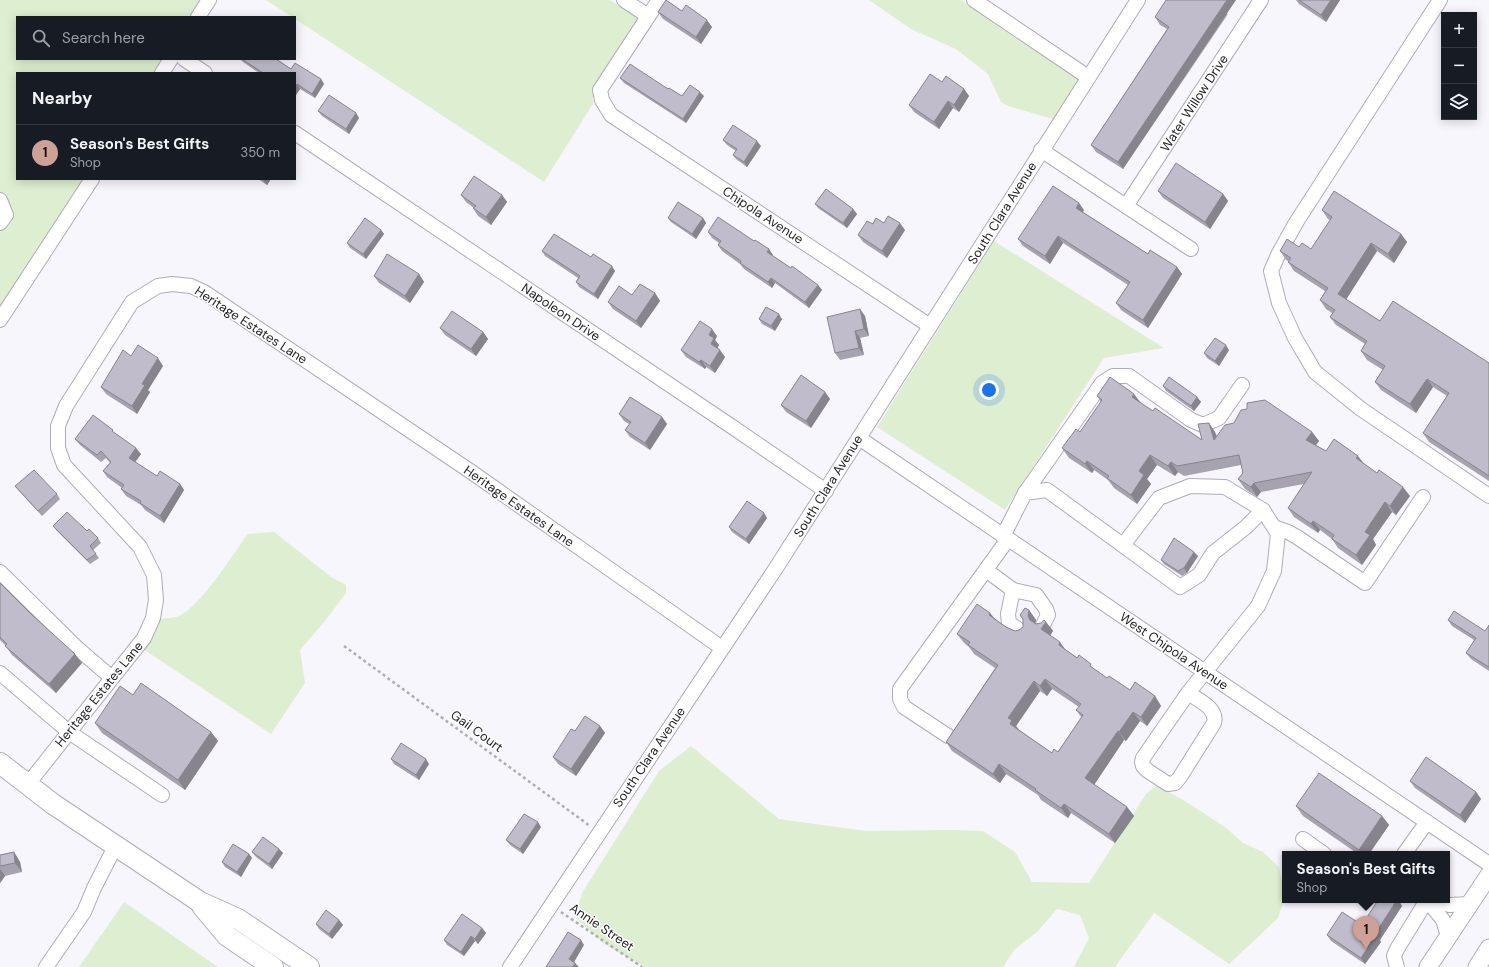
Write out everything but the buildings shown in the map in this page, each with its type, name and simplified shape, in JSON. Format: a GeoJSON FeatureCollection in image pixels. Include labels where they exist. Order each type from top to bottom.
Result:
{"type":"FeatureCollection","features":[{"type":"Feature","properties":{"kind":"highway"},"geometry":{"type":"LineString","coordinates":[[0,763],[53,804],[200,902],[238,919],[309,967]]}},
{"type":"Feature","properties":{"kind":"highway"},"geometry":{"type":"LineString","coordinates":[[200,902],[227,936],[273,967]]}},
{"type":"Feature","properties":{"kind":"main road"},"geometry":{"type":"LineString","coordinates":[[1428,967],[1489,875]]}},
{"type":"Feature","properties":{"kind":"main road"},"geometry":{"type":"LineString","coordinates":[[1477,967],[1489,948]]}},
{"type":"Feature","properties":{"kind":"street"},"geometry":{"type":"LineString","coordinates":[[199,16],[209,0]]}},
{"type":"Feature","properties":{"kind":"street"},"geometry":{"type":"LineString","coordinates":[[624,0],[648,16],[659,0]]}},
{"type":"Feature","properties":{"kind":"street"},"geometry":{"type":"LineString","coordinates":[[974,0],[1088,77]]}},
{"type":"Feature","properties":{"kind":"street","name":"South Clara Avenue"},"geometry":{"type":"LineString","coordinates":[[510,967],[826,491],[1041,150],[1138,0]]}},
{"type":"Feature","properties":{"kind":"street","name":"Water Willow Drive"},"geometry":{"type":"LineString","coordinates":[[1126,206],[1261,0]]}},
{"type":"Feature","properties":{"kind":"street"},"geometry":{"type":"LineString","coordinates":[[1440,0],[1297,221],[1278,253],[1272,271],[1279,303],[1295,338],[1316,372],[1361,409],[1489,496]]}},
{"type":"Feature","properties":{"kind":"street","name":"Chipola Avenue"},"geometry":{"type":"LineString","coordinates":[[648,16],[600,90],[602,100],[611,115],[930,326]]}},
{"type":"Feature","properties":{"kind":"street"},"geometry":{"type":"LineString","coordinates":[[163,72],[170,60]]}},
{"type":"Feature","properties":{"kind":"street"},"geometry":{"type":"LineString","coordinates":[[186,60],[204,72]]}},
{"type":"Feature","properties":{"kind":"street","name":"Napoleon Drive"},"geometry":{"type":"LineString","coordinates":[[296,135],[826,491]]}},
{"type":"Feature","properties":{"kind":"street"},"geometry":{"type":"LineString","coordinates":[[1041,150],[1191,249]]}},
{"type":"Feature","properties":{"kind":"street"},"geometry":{"type":"LineString","coordinates":[[0,320],[91,180]]}},
{"type":"Feature","properties":{"kind":"street"},"geometry":{"type":"LineString","coordinates":[[0,200],[6,215],[0,223]]}},
{"type":"Feature","properties":{"kind":"street","name":"Heritage Estates Lane"},"geometry":{"type":"LineString","coordinates":[[27,785],[144,638],[153,618],[156,600],[154,575],[140,547],[64,465],[58,448],[58,426],[66,406],[132,302],[158,286],[172,284],[191,286],[204,292],[470,471],[722,648]]}},
{"type":"Feature","properties":{"kind":"street"},"geometry":{"type":"LineString","coordinates":[[948,736],[904,707],[900,699],[900,689],[986,570],[1006,537],[1025,494],[1102,383],[1113,376],[1129,376],[1191,420],[1203,425],[1219,418],[1242,385]]}},
{"type":"Feature","properties":{"kind":"street","name":"West Chipola Avenue"},"geometry":{"type":"LineString","coordinates":[[859,438],[1489,864]]}},
{"type":"Feature","properties":{"kind":"street"},"geometry":{"type":"LineString","coordinates":[[1123,544],[1158,498],[1190,486],[1225,487],[1263,510],[1278,534],[1274,571],[1258,606],[1188,693],[1142,762],[1143,766],[1148,771],[1168,784],[1175,783],[1180,777],[1214,723],[1215,719],[1212,711],[1188,693]]}},
{"type":"Feature","properties":{"kind":"street"},"geometry":{"type":"LineString","coordinates":[[1025,494],[1047,490],[1180,587],[1198,575],[1213,553],[1246,527],[1263,510]]}},
{"type":"Feature","properties":{"kind":"street"},"geometry":{"type":"LineString","coordinates":[[1274,527],[1297,537],[1365,583],[1423,497]]}},
{"type":"Feature","properties":{"kind":"street"},"geometry":{"type":"LineString","coordinates":[[986,570],[1013,590],[1036,595],[1046,609],[1048,615],[1043,625]]}},
{"type":"Feature","properties":{"kind":"street"},"geometry":{"type":"LineString","coordinates":[[0,572],[76,648],[112,678]]}},
{"type":"Feature","properties":{"kind":"street"},"geometry":{"type":"LineString","coordinates":[[1013,590],[1008,614],[1009,623],[1022,632]]}},
{"type":"Feature","properties":{"kind":"street"},"geometry":{"type":"LineString","coordinates":[[0,673],[69,732],[162,795]]}},
{"type":"Feature","properties":{"kind":"street"},"geometry":{"type":"LineString","coordinates":[[1406,851],[1427,822]]}},
{"type":"Feature","properties":{"kind":"street"},"geometry":{"type":"LineString","coordinates":[[1303,839],[1320,851]]}},
{"type":"Feature","properties":{"kind":"street"},"geometry":{"type":"LineString","coordinates":[[46,967],[84,912],[94,888],[116,845]]}},
{"type":"Feature","properties":{"kind":"street"},"geometry":{"type":"LineString","coordinates":[[1397,967],[1394,956],[1397,949],[1425,903]]}},
{"type":"Feature","properties":{"kind":"street"},"geometry":{"type":"LineString","coordinates":[[1429,903],[1443,920],[1448,936]]}},
{"type":"Feature","properties":{"kind":"street"},"geometry":{"type":"LineString","coordinates":[[1446,903],[1470,904]]}},
{"type":"Feature","properties":{"kind":"path","name":"Gail Court"},"geometry":{"type":"LineString","coordinates":[[344,646],[599,832]]}},
{"type":"Feature","properties":{"kind":"path","name":"Annie Street"},"geometry":{"type":"LineString","coordinates":[[551,904],[642,967]]}},
{"type":"Feature","properties":{"kind":"green space"},"geometry":{"type":"Polygon","coordinates":[[[0,0],[201,0],[191,16],[16,16],[16,60],[162,60],[155,72],[16,72],[16,180],[83,180],[0,308],[0,0]]]}},
{"type":"Feature","properties":{"kind":"green space"},"geometry":{"type":"Polygon","coordinates":[[[266,0],[610,0],[639,19],[595,87],[593,92],[594,97],[592,98],[594,102],[544,182],[296,20],[296,16],[290,16],[266,0]]]}},
{"type":"Feature","properties":{"kind":"green space"},"geometry":{"type":"Polygon","coordinates":[[[869,0],[961,0],[1079,79],[1053,119],[1008,106],[1001,102],[988,74],[956,49],[911,29],[869,0]]]}},
{"type":"Feature","properties":{"kind":"green space"},"geometry":{"type":"Polygon","coordinates":[[[994,241],[1164,348],[1104,358],[1005,510],[877,427],[994,241]]]}},
{"type":"Feature","properties":{"kind":"green space"},"geometry":{"type":"Polygon","coordinates":[[[274,532],[331,577],[346,585],[346,593],[325,621],[300,650],[305,683],[271,734],[143,649],[160,619],[179,616],[197,602],[216,579],[248,534],[274,532]]]}},
{"type":"Feature","properties":{"kind":"green space"},"geometry":{"type":"Polygon","coordinates":[[[691,746],[779,819],[866,831],[983,831],[1015,852],[1032,882],[1089,883],[1146,794],[1157,785],[1225,827],[1243,843],[1263,852],[1279,867],[1282,882],[1283,903],[1278,918],[1229,964],[1154,913],[1115,967],[1074,967],[1089,938],[1080,915],[1057,909],[1038,931],[1014,950],[1003,967],[645,967],[604,944],[575,917],[582,893],[659,771],[691,746]]]}},
{"type":"Feature","properties":{"kind":"green space"},"geometry":{"type":"Polygon","coordinates":[[[124,902],[218,967],[79,967],[124,902]]]}},
{"type":"Feature","properties":{"kind":"place","name":"Season's Best Gifts"},"geometry":{"type":"Point","coordinates":[1366,949]}}]}
